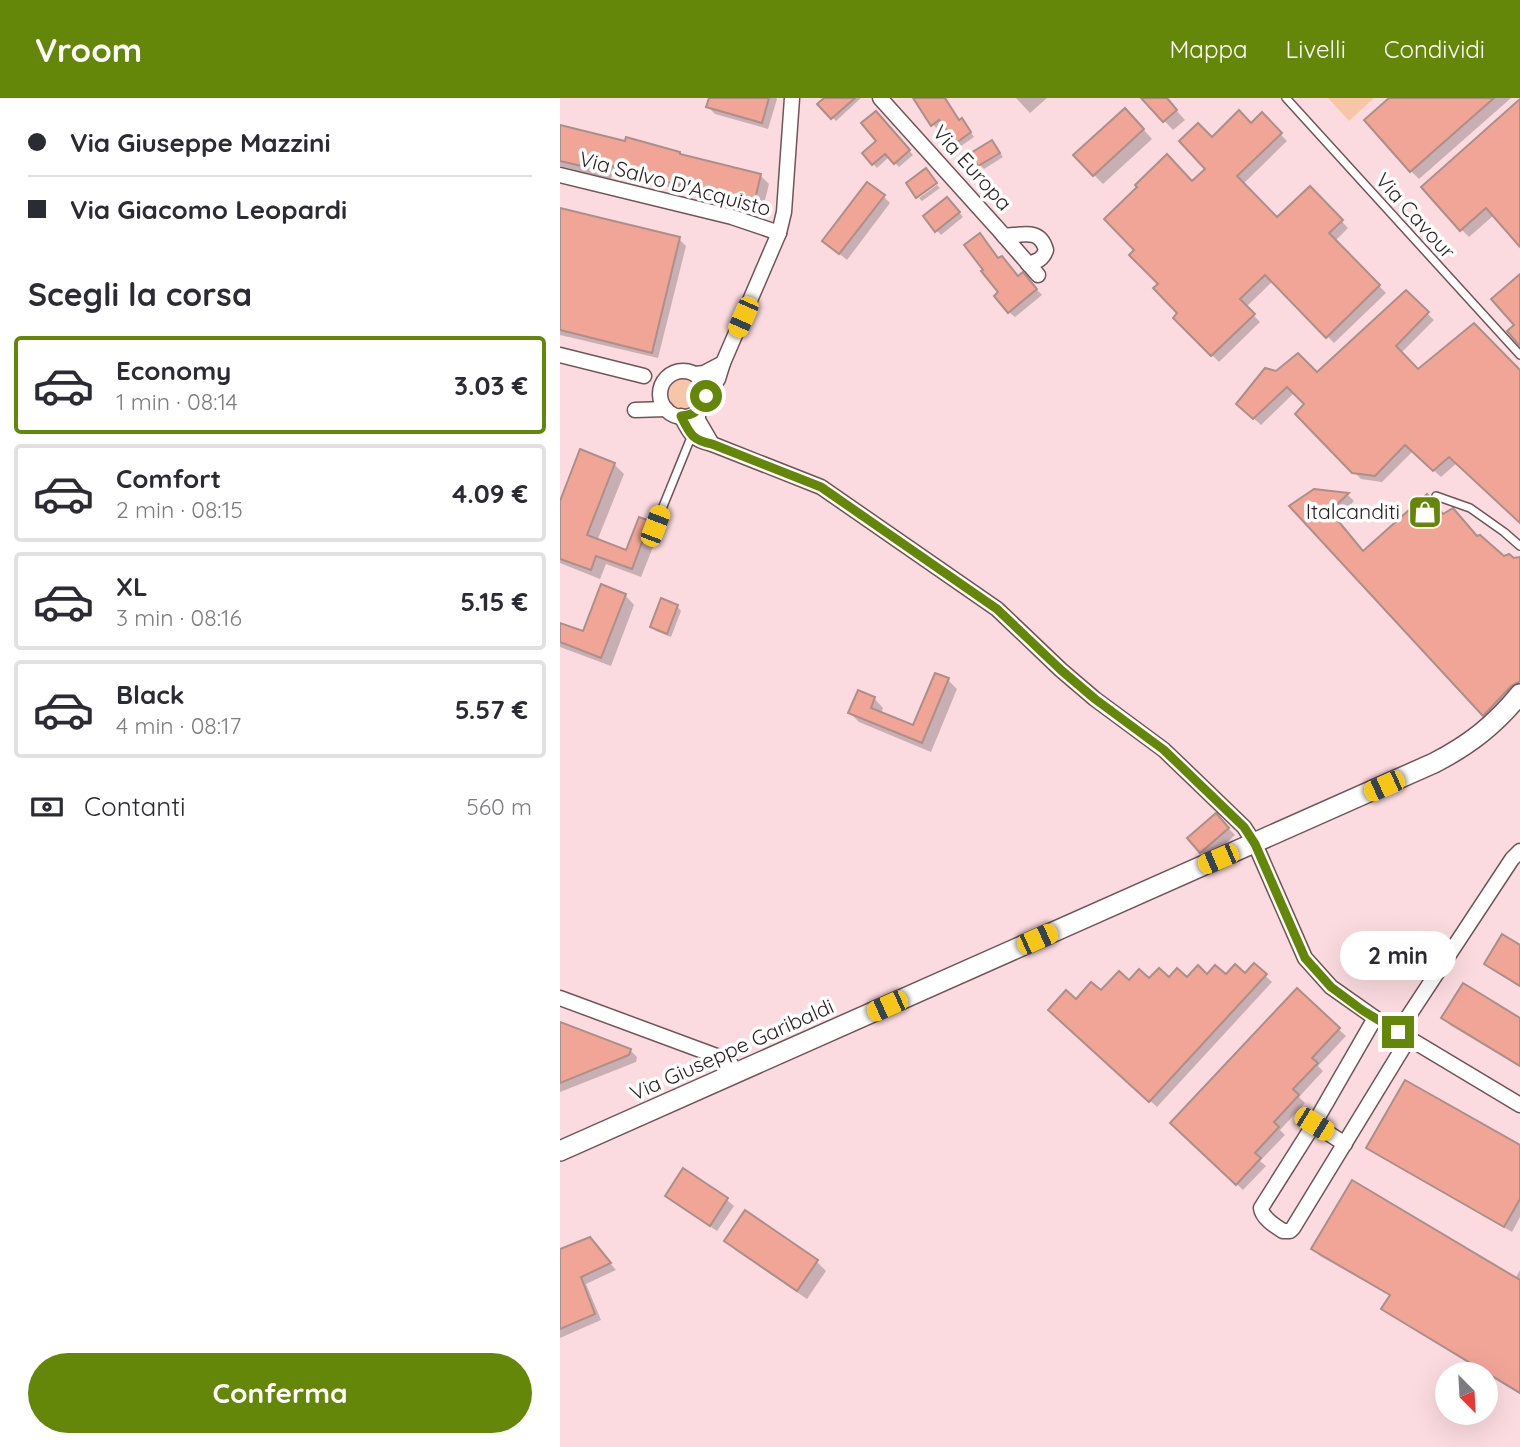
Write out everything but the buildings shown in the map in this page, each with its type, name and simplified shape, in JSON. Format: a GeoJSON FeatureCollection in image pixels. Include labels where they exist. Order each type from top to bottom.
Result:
{"type":"FeatureCollection","features":[{"type":"Feature","properties":{"kind":"street"},"geometry":{"type":"LineString","coordinates":[[706,396],[718,379],[779,233],[785,212],[792,98]]}},
{"type":"Feature","properties":{"kind":"street","name":"Via Europa"},"geometry":{"type":"LineString","coordinates":[[880,98],[1033,269],[1044,256],[1046,250],[1038,236],[1004,236]]}},
{"type":"Feature","properties":{"kind":"street","name":"Via Salvo D'Acquisto"},"geometry":{"type":"LineString","coordinates":[[560,175],[732,216],[779,233]]}},
{"type":"Feature","properties":{"kind":"street"},"geometry":{"type":"LineString","coordinates":[[560,355],[644,376],[663,394],[673,414],[681,416],[690,416],[704,405],[704,383],[695,374]]}},
{"type":"Feature","properties":{"kind":"street"},"geometry":{"type":"LineString","coordinates":[[663,394],[674,372],[704,373],[723,363]]}},
{"type":"Feature","properties":{"kind":"street"},"geometry":{"type":"LineString","coordinates":[[698,411],[698,420],[712,444]]}},
{"type":"Feature","properties":{"kind":"street"},"geometry":{"type":"LineString","coordinates":[[681,416],[699,441],[821,487],[997,609],[1095,699],[1164,750],[1244,827],[1255,844],[1305,958],[1331,987],[1375,1018],[1520,1105]]}},
{"type":"Feature","properties":{"kind":"street","name":"Via Giuseppe Garibaldi"},"geometry":{"type":"LineString","coordinates":[[560,1151],[1434,764],[1487,729],[1507,711],[1520,694]]}},
{"type":"Feature","properties":{"kind":"street"},"geometry":{"type":"LineString","coordinates":[[1375,1018],[1314,1124],[1261,1208],[1261,1212],[1281,1230],[1286,1232],[1293,1228],[1345,1144],[1429,988],[1512,859],[1520,851]]}},
{"type":"Feature","properties":{"kind":"street"},"geometry":{"type":"LineString","coordinates":[[560,998],[722,1058],[731,1064],[737,1074]]}},
{"type":"Feature","properties":{"kind":"street"},"geometry":{"type":"LineString","coordinates":[[1314,1124],[1345,1144]]}},
{"type":"Feature","properties":{"kind":"lane","name":"Via Cavour"},"geometry":{"type":"LineString","coordinates":[[1286,98],[1520,355]]}},
{"type":"Feature","properties":{"kind":"lane"},"geometry":{"type":"LineString","coordinates":[[655,526],[692,434]]}},
{"type":"Feature","properties":{"kind":"lane"},"geometry":{"type":"LineString","coordinates":[[1436,496],[1470,508],[1520,546]]}},
{"type":"Feature","properties":{"kind":"shaded area"},"geometry":{"type":"Polygon","coordinates":[[[1328,98],[1374,98],[1349,121],[1328,98]]]}},
{"type":"Feature","properties":{"kind":"shaded area"},"geometry":{"type":"Polygon","coordinates":[[[684,379],[690,380],[698,388],[698,400],[690,408],[684,409],[678,408],[670,400],[669,394],[670,388],[678,380],[684,379]]]}},
{"type":"Feature","properties":{"kind":"place","name":"Italcanditi"},"geometry":{"type":"Point","coordinates":[1425,512]}},
{"type":"Feature","properties":{"kind":"route"},"geometry":{"type":"LineString","coordinates":[[706,396],[704,405],[698,411],[690,416],[681,416],[689,432],[699,441],[821,487],[997,609],[1095,699],[1164,750],[1244,827],[1255,844],[1305,958],[1331,987],[1398,1032]]}}]}
